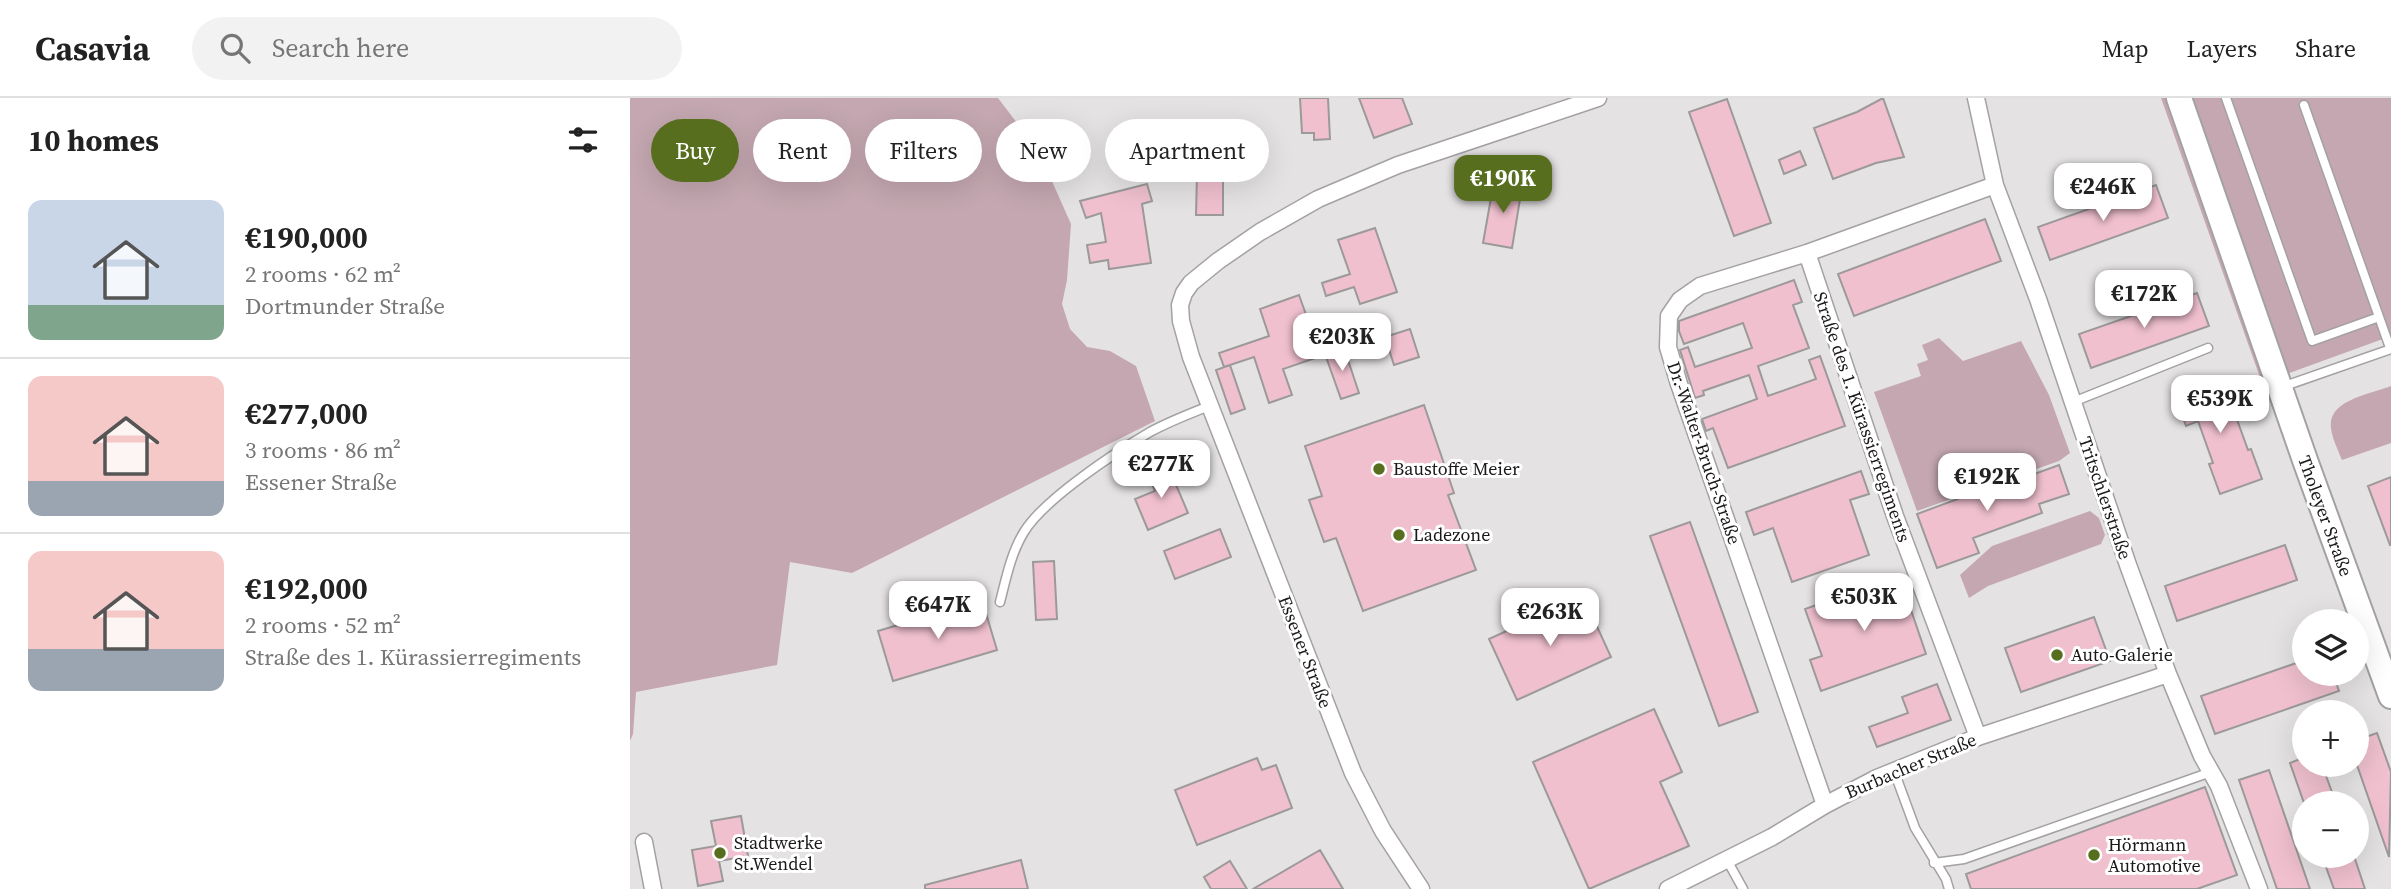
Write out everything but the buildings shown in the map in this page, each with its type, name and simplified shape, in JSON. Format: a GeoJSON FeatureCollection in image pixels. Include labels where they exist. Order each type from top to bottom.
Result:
{"type":"FeatureCollection","features":[{"type":"Feature","properties":{"kind":"main road","name":"Tholeyer Straße"},"geometry":{"type":"LineString","coordinates":[[2179,98],[2391,694]]}},
{"type":"Feature","properties":{"kind":"street","name":"Essener Straße"},"geometry":{"type":"LineString","coordinates":[[1421,889],[1383,831],[1353,774],[1209,406],[1181,321],[1180,305],[1191,284],[1219,261],[1260,232],[1318,199],[1398,165],[1598,98]]}},
{"type":"Feature","properties":{"kind":"street","name":"Tritschlerstraße"},"geometry":{"type":"LineString","coordinates":[[1976,98],[1995,185],[2038,299],[2168,674],[2202,756],[2219,786],[2259,889]]}},
{"type":"Feature","properties":{"kind":"street","name":"Dr.-Walter-Bruch-Straße"},"geometry":{"type":"LineString","coordinates":[[1825,805],[1679,384],[1668,347],[1669,316],[1680,300],[1700,286],[1807,253],[1995,185]]}},
{"type":"Feature","properties":{"kind":"street","name":"Straße des 1. Kürassierregiments"},"geometry":{"type":"LineString","coordinates":[[1807,253],[1895,516],[1978,737]]}},
{"type":"Feature","properties":{"kind":"street","name":"Burbacher Straße"},"geometry":{"type":"LineString","coordinates":[[1668,889],[1894,771],[1978,737],[2168,674]]}},
{"type":"Feature","properties":{"kind":"street"},"geometry":{"type":"LineString","coordinates":[[644,842],[653,889]]}},
{"type":"Feature","properties":{"kind":"lane"},"geometry":{"type":"LineString","coordinates":[[2226,98],[2312,341],[2379,317]]}},
{"type":"Feature","properties":{"kind":"lane"},"geometry":{"type":"LineString","coordinates":[[2280,388],[2390,348],[2304,105]]}},
{"type":"Feature","properties":{"kind":"lane"},"geometry":{"type":"LineString","coordinates":[[2073,402],[2208,348]]}},
{"type":"Feature","properties":{"kind":"lane"},"geometry":{"type":"LineString","coordinates":[[1000,602],[1015,549],[1025,529],[1044,508],[1073,484],[1151,432],[1209,406]]}},
{"type":"Feature","properties":{"kind":"lane"},"geometry":{"type":"LineString","coordinates":[[1894,771],[1915,828],[1946,879],[1949,889]]}},
{"type":"Feature","properties":{"kind":"lane"},"geometry":{"type":"LineString","coordinates":[[1934,863],[1964,859],[2211,772]]}},
{"type":"Feature","properties":{"kind":"lane"},"geometry":{"type":"LineString","coordinates":[[1727,860],[1743,889]]}},
{"type":"Feature","properties":{"kind":"shaded area"},"geometry":{"type":"Polygon","coordinates":[[[630,98],[998,98],[1014,119],[996,119],[996,182],[1052,182],[1071,224],[1067,280],[1062,304],[1070,329],[1087,347],[1110,351],[1136,366],[1155,421],[852,573],[790,562],[777,665],[636,692],[633,734],[630,741],[630,98]]]}},
{"type":"Feature","properties":{"kind":"shaded area"},"geometry":{"type":"Polygon","coordinates":[[[2161,98],[2391,98],[2391,336],[2262,383],[2161,98]]]}},
{"type":"Feature","properties":{"kind":"shaded area"},"geometry":{"type":"Polygon","coordinates":[[[1939,338],[1963,361],[2021,341],[2049,395],[2070,453],[2059,461],[1917,511],[1874,392],[1921,376],[1917,364],[1928,360],[1922,345],[1939,338]]]}},
{"type":"Feature","properties":{"kind":"shaded area"},"geometry":{"type":"Polygon","coordinates":[[[2391,386],[2391,443],[2342,460],[2331,428],[2336,411],[2362,395],[2391,386]]]}},
{"type":"Feature","properties":{"kind":"shaded area"},"geometry":{"type":"Polygon","coordinates":[[[2090,511],[2099,518],[2105,535],[2101,544],[1988,586],[1969,598],[1960,575],[1992,546],[2090,511]]]}},
{"type":"Feature","properties":{"kind":"place","name":"Baustoffe Meier"},"geometry":{"type":"Point","coordinates":[1379,469]}},
{"type":"Feature","properties":{"kind":"place","name":"Ladezone"},"geometry":{"type":"Point","coordinates":[1399,535]}},
{"type":"Feature","properties":{"kind":"place","name":"Auto-Galerie"},"geometry":{"type":"Point","coordinates":[2057,655]}},
{"type":"Feature","properties":{"kind":"place","name":"Stadtwerke St.Wendel"},"geometry":{"type":"Point","coordinates":[720,853]}},
{"type":"Feature","properties":{"kind":"place","name":"Hörmann Automotive"},"geometry":{"type":"Point","coordinates":[2094,855]}}]}
